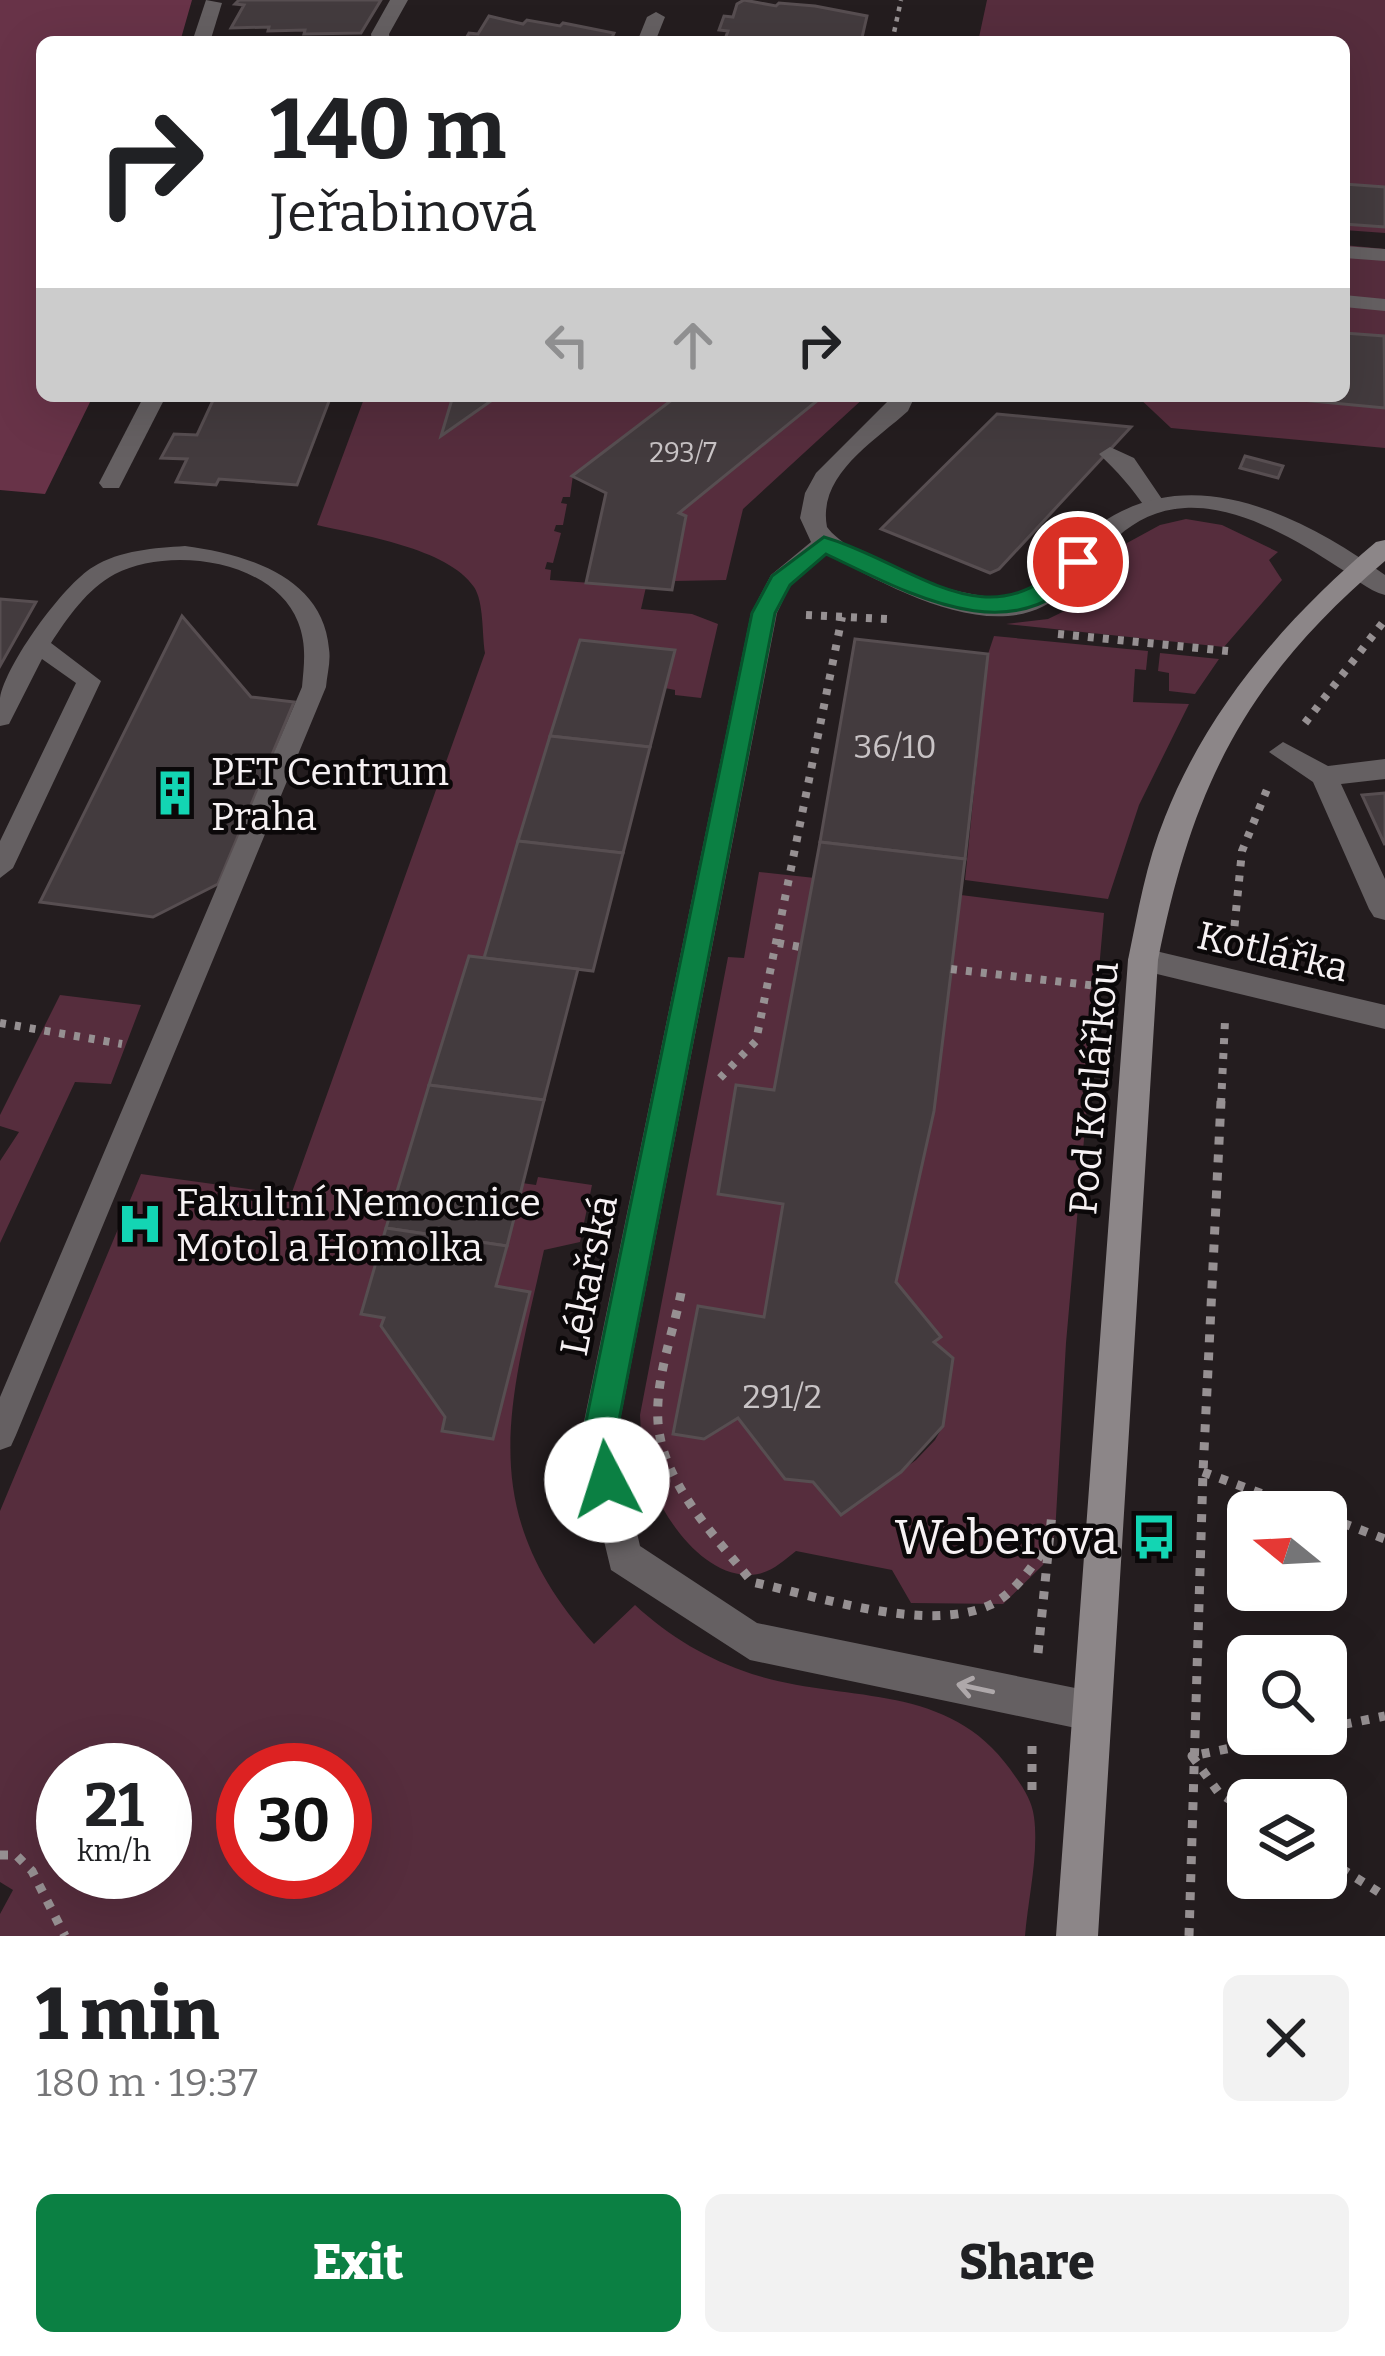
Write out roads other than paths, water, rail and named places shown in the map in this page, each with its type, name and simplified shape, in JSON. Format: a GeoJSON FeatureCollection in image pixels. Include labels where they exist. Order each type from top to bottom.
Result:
{"type":"FeatureCollection","features":[{"type":"Feature","properties":{"kind":"street"},"geometry":{"type":"LineString","coordinates":[[380,36],[399,0]]}},
{"type":"Feature","properties":{"kind":"street"},"geometry":{"type":"LineString","coordinates":[[203,36],[213,3]]}},
{"type":"Feature","properties":{"kind":"street"},"geometry":{"type":"LineString","coordinates":[[648,36],[656,17]]}},
{"type":"Feature","properties":{"kind":"street"},"geometry":{"type":"LineString","coordinates":[[111,483],[151,402]]}},
{"type":"Feature","properties":{"kind":"street"},"geometry":{"type":"LineString","coordinates":[[902,402],[836,465],[815,494],[811,522],[824,544],[928,593],[980,604],[1027,603],[1055,588],[1101,535],[1154,505],[1196,500],[1262,517],[1377,568]]}},
{"type":"Feature","properties":{"kind":"street","name":"Lékařská"},"geometry":{"type":"LineString","coordinates":[[824,544],[780,581],[764,613],[598,1441],[624,1557],[750,1641],[1090,1711]]}},
{"type":"Feature","properties":{"kind":"street","name":"Pod Kotlářkou"},"geometry":{"type":"LineString","coordinates":[[1090,1711],[1143,960],[1165,857],[1217,736],[1293,635],[1377,568]]}},
{"type":"Feature","properties":{"kind":"street"},"geometry":{"type":"LineString","coordinates":[[1283,752],[1324,776],[1384,909]]}},
{"type":"Feature","properties":{"kind":"street"},"geometry":{"type":"LineString","coordinates":[[1324,776],[1385,770]]}},
{"type":"Feature","properties":{"kind":"street","name":"Kotlářka"},"geometry":{"type":"LineString","coordinates":[[1143,960],[1385,1017]]}},
{"type":"Feature","properties":{"kind":"street"},"geometry":{"type":"LineString","coordinates":[[1077,1936],[1090,1711]]}},
{"type":"Feature","properties":{"kind":"lane"},"geometry":{"type":"LineString","coordinates":[[1350,252],[1385,255]]}},
{"type":"Feature","properties":{"kind":"lane"},"geometry":{"type":"LineString","coordinates":[[1350,302],[1385,305]]}},
{"type":"Feature","properties":{"kind":"lane"},"geometry":{"type":"LineString","coordinates":[[1110,454],[1126,464],[1154,505]]}},
{"type":"Feature","properties":{"kind":"lane"},"geometry":{"type":"LineString","coordinates":[[0,718],[62,608],[111,566],[174,550],[252,564],[305,606],[323,657],[165,1052],[0,1435]]}},
{"type":"Feature","properties":{"kind":"lane"},"geometry":{"type":"LineString","coordinates":[[0,868],[88,681],[38,645]]}},
{"type":"Feature","properties":{"kind":"place","name":"PET Centrum Praha"},"geometry":{"type":"Point","coordinates":[175,793]}},
{"type":"Feature","properties":{"kind":"place","name":"Fakultní Nemocnice Motol a Homolka"},"geometry":{"type":"Point","coordinates":[140,1224]}},
{"type":"Feature","properties":{"kind":"place","name":"Weberova"},"geometry":{"type":"Point","coordinates":[1154,1537]}}]}
